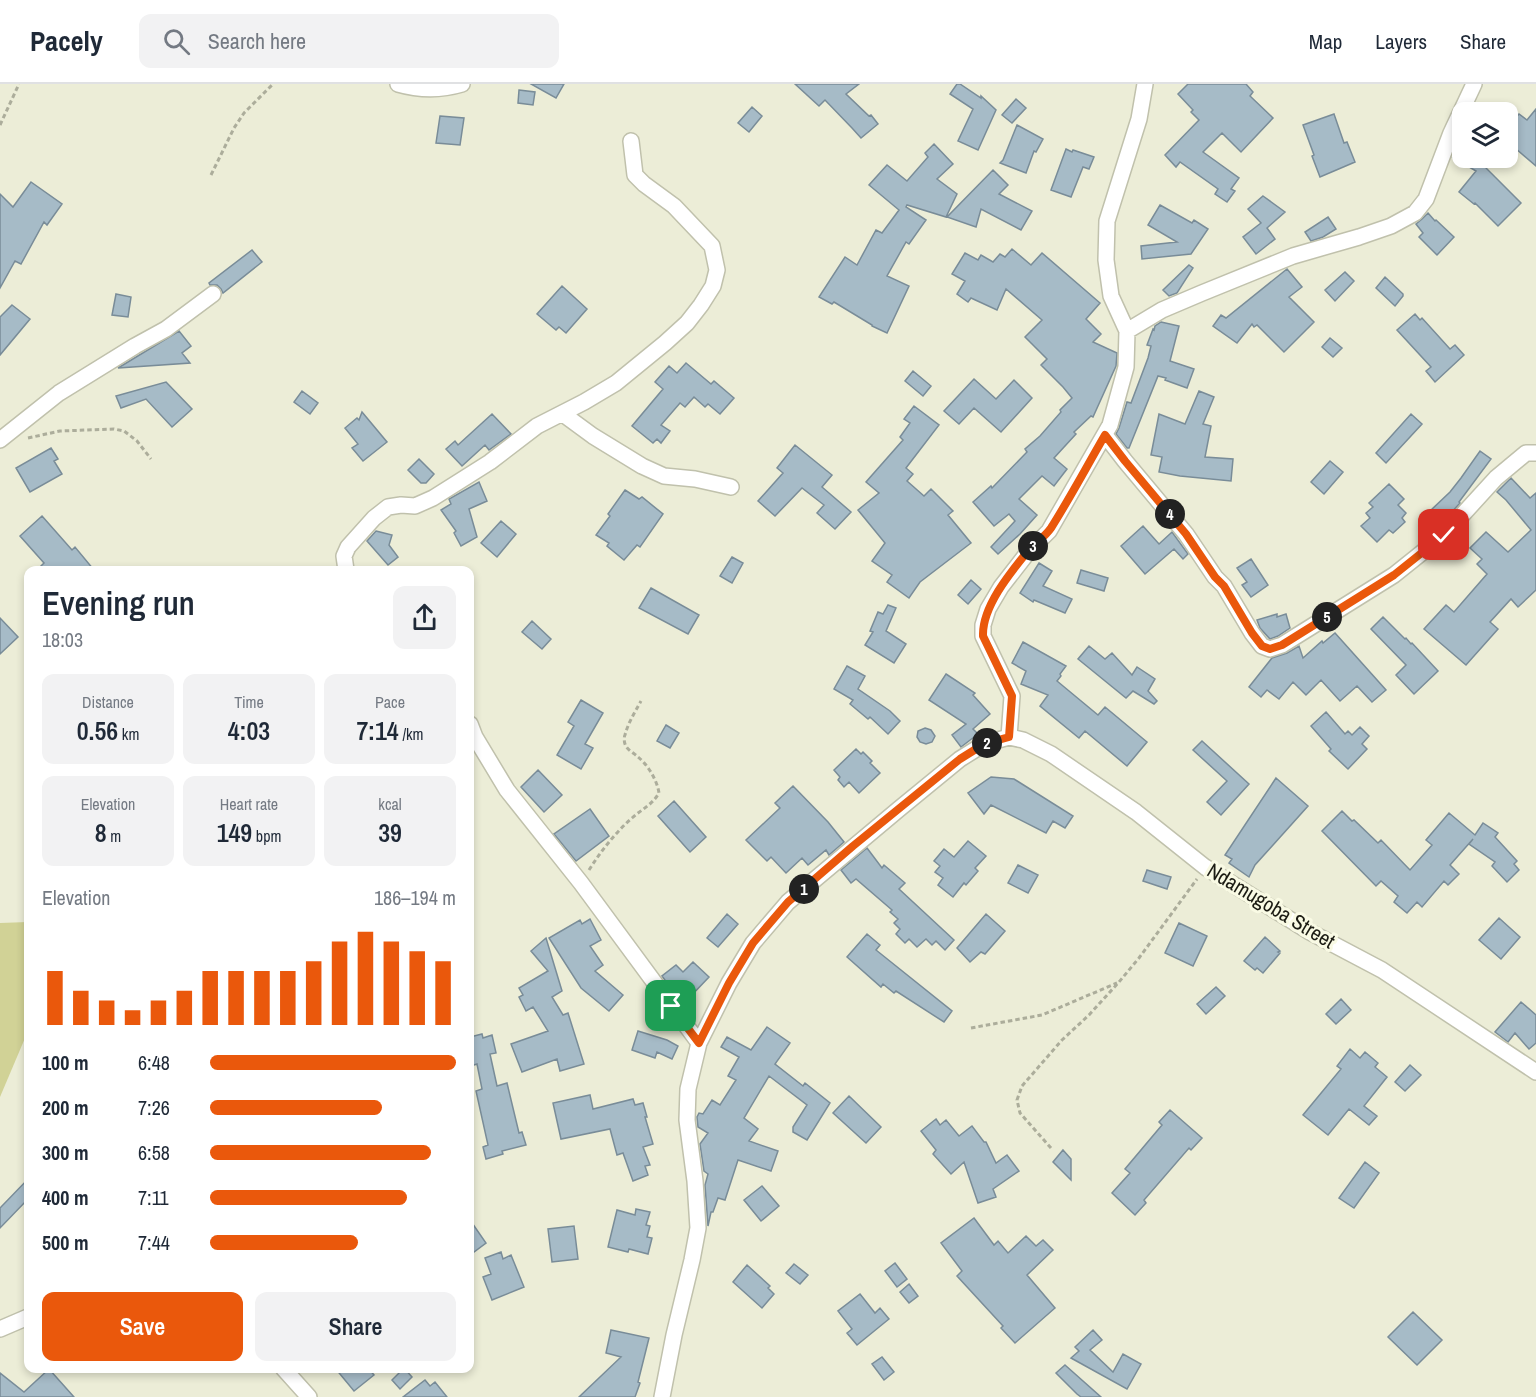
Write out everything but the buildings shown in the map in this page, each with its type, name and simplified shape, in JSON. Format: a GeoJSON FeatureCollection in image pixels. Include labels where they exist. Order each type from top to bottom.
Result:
{"type":"FeatureCollection","features":[{"type":"Feature","properties":{"kind":"street"},"geometry":{"type":"LineString","coordinates":[[398,84],[437,89],[462,84]]}},
{"type":"Feature","properties":{"kind":"street"},"geometry":{"type":"LineString","coordinates":[[662,1397],[698,1228],[695,1180],[687,1120],[688,1089],[699,1043],[729,983],[753,943],[788,902],[960,759],[984,744],[1009,737],[1012,696],[983,636],[983,625],[988,609],[1001,587],[1029,551],[1049,531],[1110,425],[1126,367],[1127,331],[1111,296],[1106,260],[1107,221],[1139,119],[1145,84]]}},
{"type":"Feature","properties":{"kind":"street"},"geometry":{"type":"LineString","coordinates":[[1127,331],[1162,310],[1202,293],[1293,256],[1391,226],[1415,213],[1426,199],[1450,133],[1474,84]]}},
{"type":"Feature","properties":{"kind":"street"},"geometry":{"type":"LineString","coordinates":[[345,566],[344,556],[348,547],[374,518],[388,507],[415,506],[433,498],[490,462],[537,426],[563,414],[616,383],[687,323],[713,286],[717,270],[712,246],[674,206],[635,175],[631,141]]}},
{"type":"Feature","properties":{"kind":"street"},"geometry":{"type":"LineString","coordinates":[[0,440],[59,393],[166,328],[213,294]]}},
{"type":"Feature","properties":{"kind":"street"},"geometry":{"type":"LineString","coordinates":[[563,414],[593,436],[642,466],[664,476],[694,479],[731,488]]}},
{"type":"Feature","properties":{"kind":"street"},"geometry":{"type":"LineString","coordinates":[[1105,435],[1186,534],[1215,577],[1224,586],[1262,646],[1270,649],[1282,645],[1394,575],[1444,535],[1496,478],[1526,453],[1536,453]]}},
{"type":"Feature","properties":{"kind":"street"},"geometry":{"type":"LineString","coordinates":[[474,734],[507,790],[581,883],[699,1043]]}},
{"type":"Feature","properties":{"kind":"street","name":"Ndamugoba Street"},"geometry":{"type":"LineString","coordinates":[[1009,737],[1023,740],[1050,754],[1136,812],[1205,867],[1310,932],[1382,970],[1536,1072]]}},
{"type":"Feature","properties":{"kind":"street"},"geometry":{"type":"LineString","coordinates":[[0,1329],[24,1319]]}},
{"type":"Feature","properties":{"kind":"street"},"geometry":{"type":"LineString","coordinates":[[287,1373],[309,1397]]}},
{"type":"Feature","properties":{"kind":"path"},"geometry":{"type":"LineString","coordinates":[[0,125],[19,84]]}},
{"type":"Feature","properties":{"kind":"path"},"geometry":{"type":"LineString","coordinates":[[211,175],[240,119],[273,84]]}},
{"type":"Feature","properties":{"kind":"path"},"geometry":{"type":"LineString","coordinates":[[20,440],[60,431],[114,429],[124,431],[137,441],[151,459]]}},
{"type":"Feature","properties":{"kind":"path"},"geometry":{"type":"LineString","coordinates":[[581,883],[619,831],[654,802],[659,793],[652,774],[625,744],[624,737],[641,701]]}},
{"type":"Feature","properties":{"kind":"path"},"geometry":{"type":"LineString","coordinates":[[1051,1148],[1020,1113],[1017,1100],[1022,1086],[1062,1040],[1119,982],[1205,867]]}},
{"type":"Feature","properties":{"kind":"path"},"geometry":{"type":"LineString","coordinates":[[971,1028],[1042,1015],[1119,982]]}},
{"type":"Feature","properties":{"kind":"green space"},"geometry":{"type":"Polygon","coordinates":[[[24,922],[24,1040],[0,1097],[0,923],[24,922]]]}},
{"type":"Feature","properties":{"kind":"route"},"geometry":{"type":"LineString","coordinates":[[671,1006],[699,1043],[729,983],[753,943],[788,902],[960,759],[984,744],[1009,737],[1012,696],[983,636],[983,625],[988,609],[1001,587],[1029,551],[1049,531],[1105,435],[1186,534],[1215,577],[1224,586],[1262,646],[1270,649],[1282,645],[1394,575],[1444,535]]}}]}
